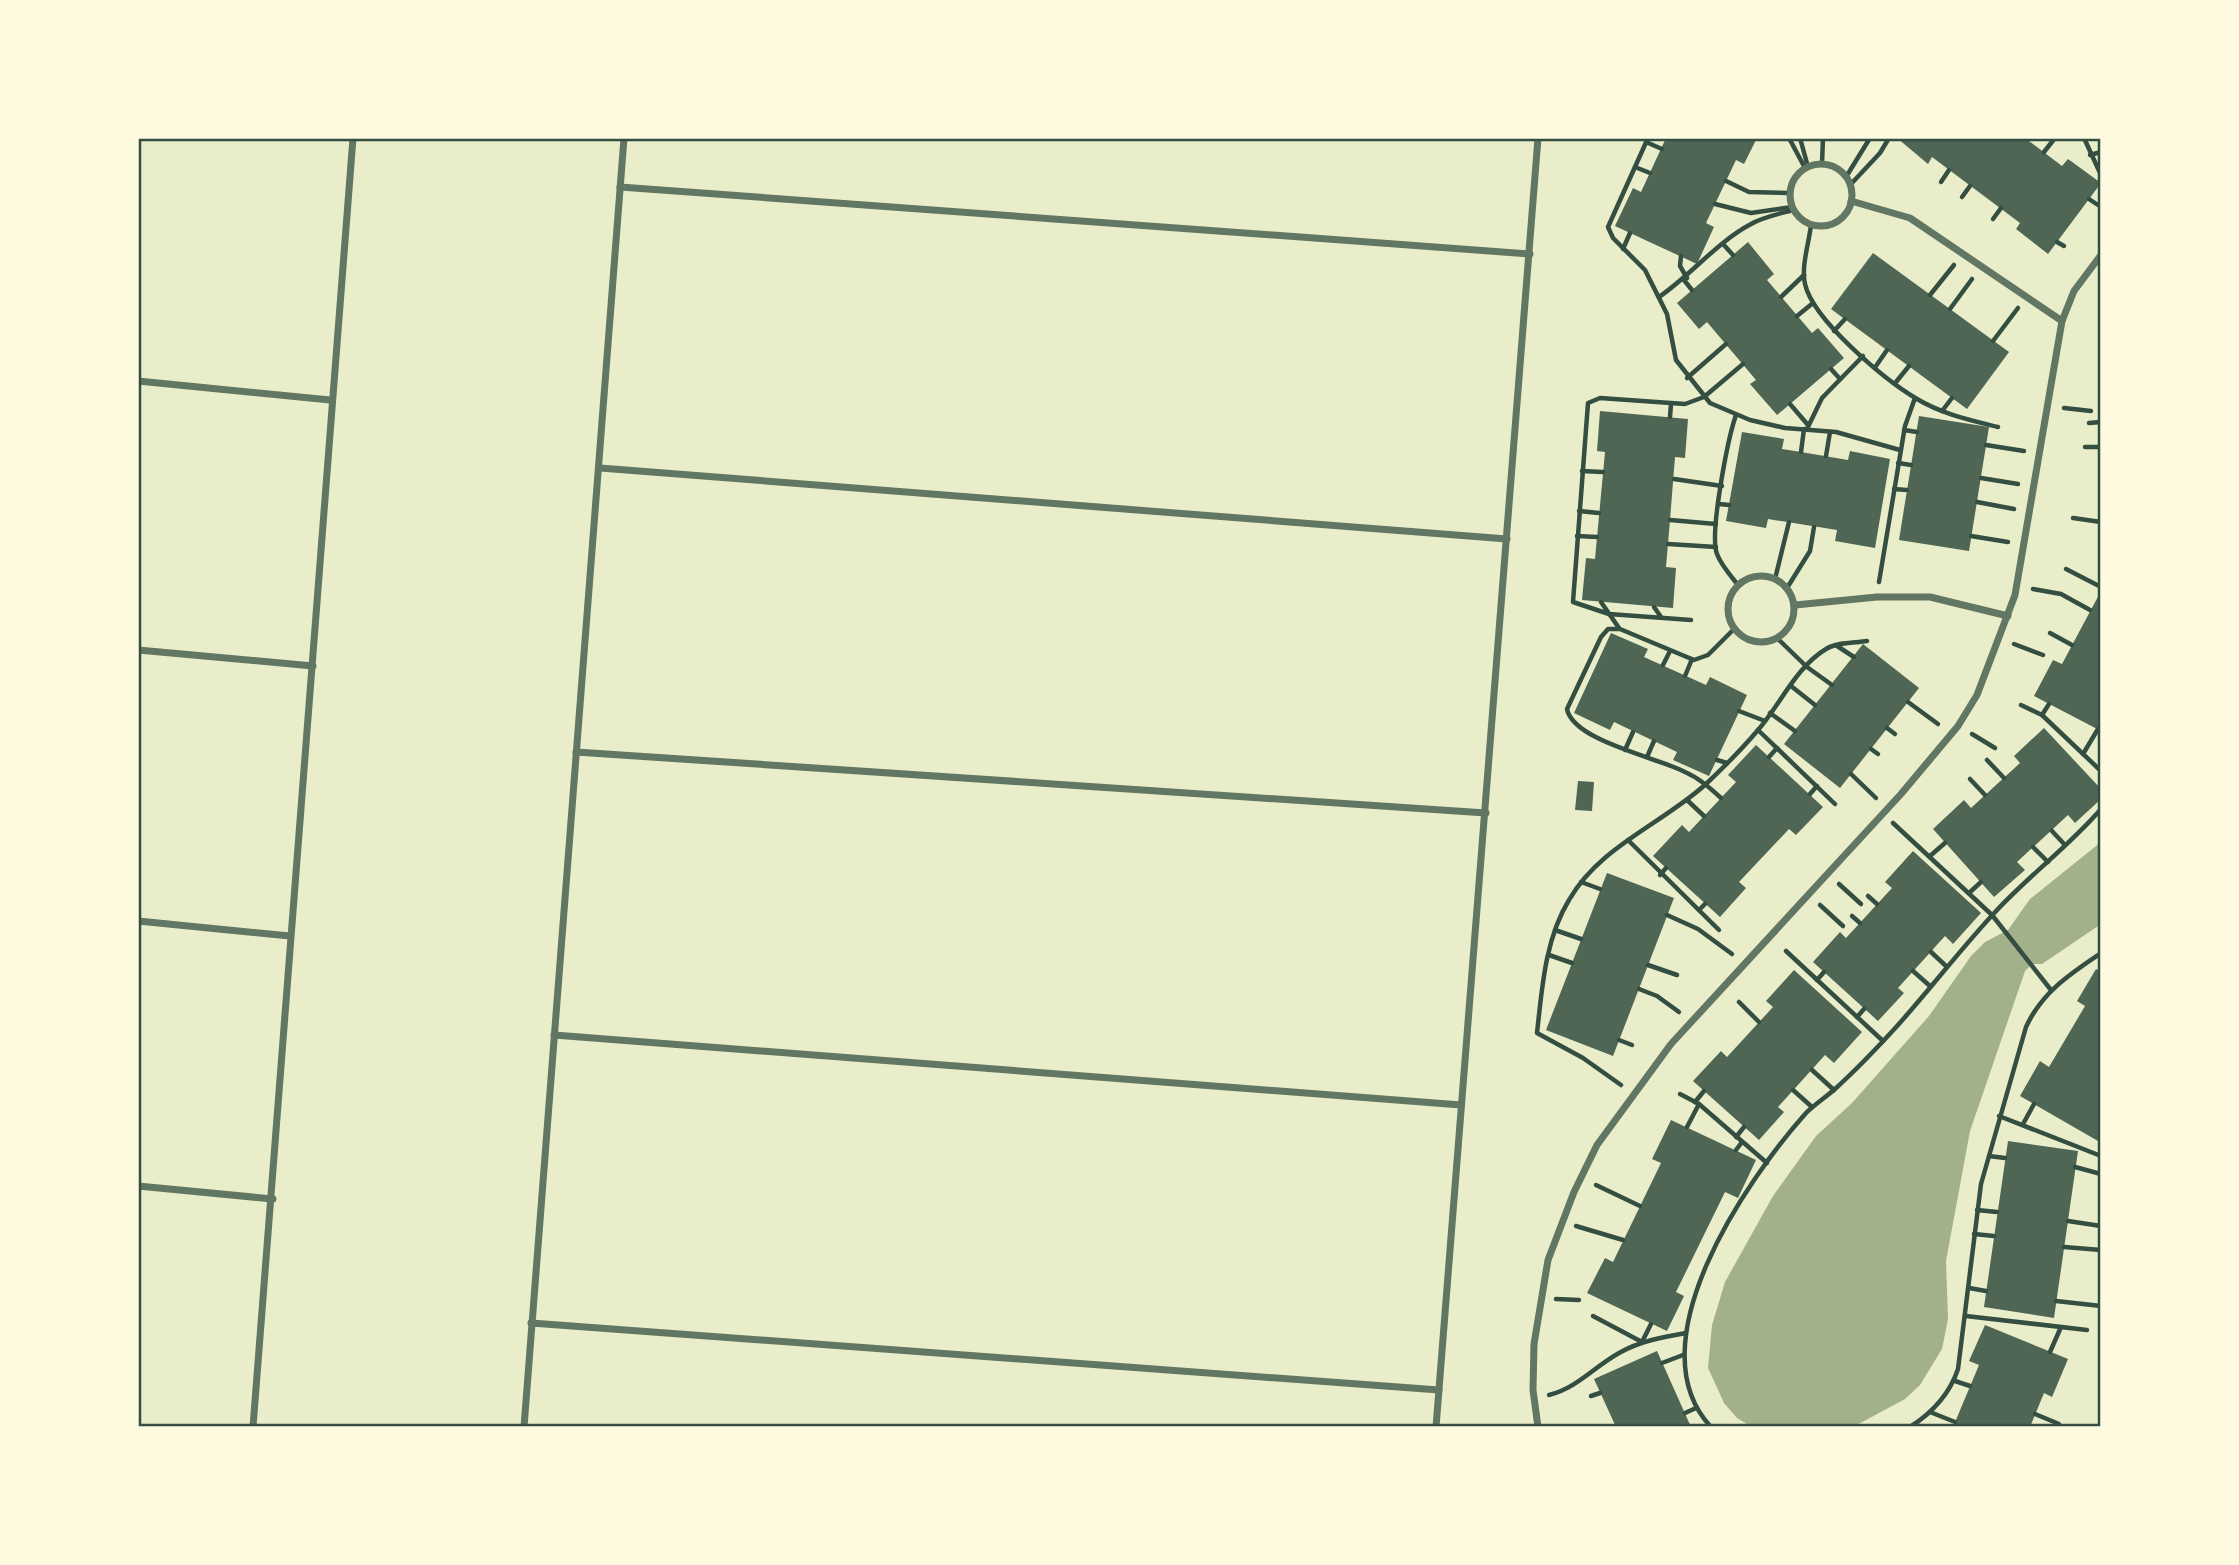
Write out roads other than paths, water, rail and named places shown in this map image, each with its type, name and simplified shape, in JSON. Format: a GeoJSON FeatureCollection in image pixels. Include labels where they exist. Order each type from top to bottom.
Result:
{"type":"FeatureCollection","features":[{"type":"Feature","properties":{"kind":"street"},"geometry":{"type":"LineString","coordinates":[[253,1427],[273,1199],[289,936],[313,666],[330,400],[353,138]]}},
{"type":"Feature","properties":{"kind":"street"},"geometry":{"type":"LineString","coordinates":[[524,1427],[624,138]]}},
{"type":"Feature","properties":{"kind":"street"},"geometry":{"type":"LineString","coordinates":[[1436,1427],[1538,138]]}},
{"type":"Feature","properties":{"kind":"street"},"geometry":{"type":"LineString","coordinates":[[1822,164],[1835,167],[1846,177],[1850,185],[1851,201],[1848,211],[1832,224],[1811,225],[1792,208],[1789,193],[1797,174],[1807,167],[1822,164]]}},
{"type":"Feature","properties":{"kind":"street"},"geometry":{"type":"LineString","coordinates":[[620,187],[1530,254]]}},
{"type":"Feature","properties":{"kind":"street"},"geometry":{"type":"LineString","coordinates":[[1851,201],[1910,218],[2062,321]]}},
{"type":"Feature","properties":{"kind":"street"},"geometry":{"type":"LineString","coordinates":[[1538,1427],[1534,1398],[1534,1344],[1540,1298],[1548,1260],[1562,1222],[1597,1145],[1633,1094],[1691,1021],[1885,811],[1958,726],[1977,695],[2008,616],[2016,586],[2062,321],[2074,291],[2101,254]]}},
{"type":"Feature","properties":{"kind":"street"},"geometry":{"type":"LineString","coordinates":[[138,381],[330,400]]}},
{"type":"Feature","properties":{"kind":"street"},"geometry":{"type":"LineString","coordinates":[[600,468],[1507,539]]}},
{"type":"Feature","properties":{"kind":"street"},"geometry":{"type":"LineString","coordinates":[[1753,576],[1776,579],[1787,588],[1795,605],[1790,626],[1777,638],[1762,643],[1751,641],[1734,629],[1727,608],[1729,598],[1738,585],[1753,576]]}},
{"type":"Feature","properties":{"kind":"street"},"geometry":{"type":"LineString","coordinates":[[1795,605],[1877,597],[1930,597],[2008,616]]}},
{"type":"Feature","properties":{"kind":"street"},"geometry":{"type":"LineString","coordinates":[[138,650],[313,666]]}},
{"type":"Feature","properties":{"kind":"street"},"geometry":{"type":"LineString","coordinates":[[576,752],[1486,813]]}},
{"type":"Feature","properties":{"kind":"street"},"geometry":{"type":"LineString","coordinates":[[138,921],[289,936]]}},
{"type":"Feature","properties":{"kind":"street"},"geometry":{"type":"LineString","coordinates":[[554,1035],[1461,1105]]}},
{"type":"Feature","properties":{"kind":"street"},"geometry":{"type":"LineString","coordinates":[[138,1186],[273,1199]]}},
{"type":"Feature","properties":{"kind":"street"},"geometry":{"type":"LineString","coordinates":[[531,1323],[1439,1390]]}}]}
